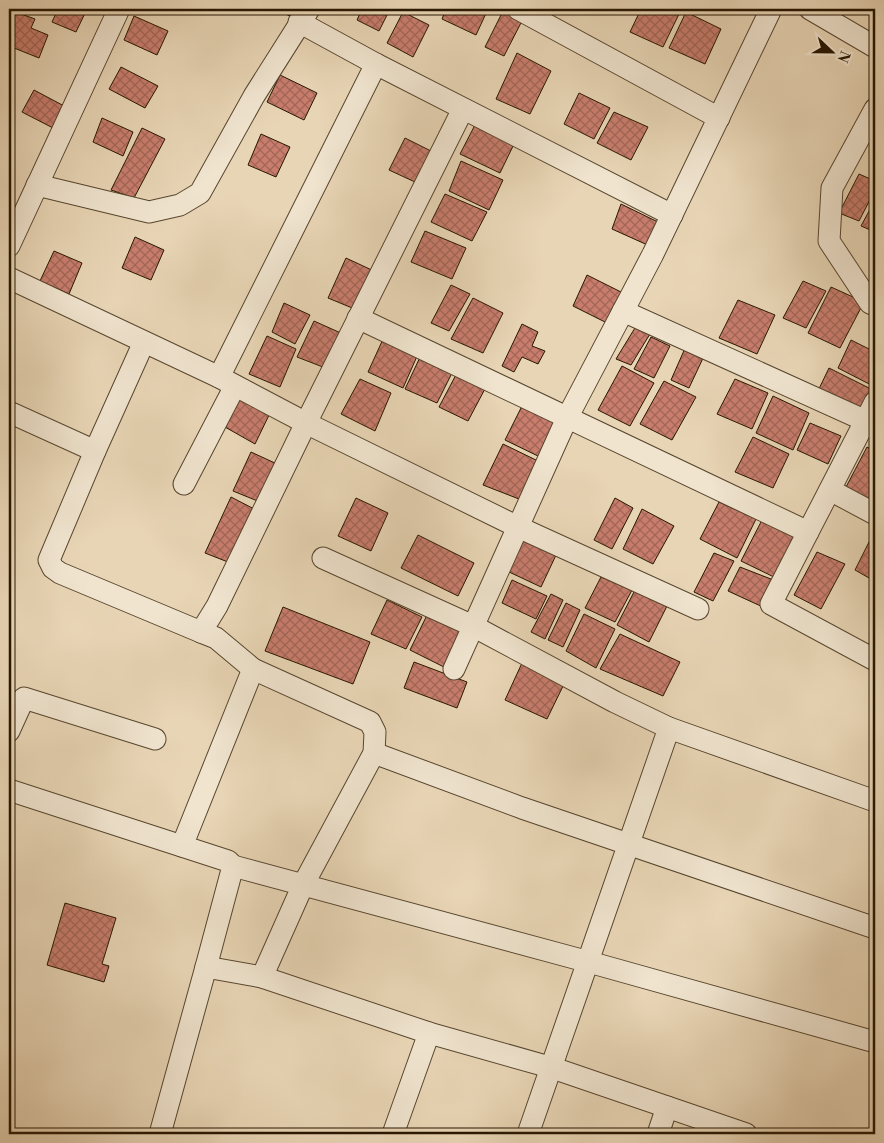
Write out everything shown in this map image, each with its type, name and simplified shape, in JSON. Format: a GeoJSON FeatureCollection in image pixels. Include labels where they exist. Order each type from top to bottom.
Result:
{"type":"FeatureCollection","features":[{"type":"Feature","properties":{"kind":"street"},"geometry":{"type":"LineString","coordinates":[[9,246],[119,9]]}},
{"type":"Feature","properties":{"kind":"street"},"geometry":{"type":"LineString","coordinates":[[518,9],[719,118]]}},
{"type":"Feature","properties":{"kind":"street"},"geometry":{"type":"LineString","coordinates":[[454,670],[567,418],[672,215],[771,9]]}},
{"type":"Feature","properties":{"kind":"street"},"geometry":{"type":"LineString","coordinates":[[810,9],[875,47]]}},
{"type":"Feature","properties":{"kind":"street"},"geometry":{"type":"LineString","coordinates":[[37,185],[149,212],[180,205],[200,193],[304,15],[376,64],[672,215]]}},
{"type":"Feature","properties":{"kind":"street"},"geometry":{"type":"LineString","coordinates":[[184,484],[227,382],[376,64]]}},
{"type":"Feature","properties":{"kind":"street"},"geometry":{"type":"LineString","coordinates":[[202,632],[217,606],[463,109]]}},
{"type":"Feature","properties":{"kind":"street"},"geometry":{"type":"LineString","coordinates":[[875,109],[832,188],[829,241],[870,303],[875,305]]}},
{"type":"Feature","properties":{"kind":"street"},"geometry":{"type":"LineString","coordinates":[[11,286],[144,342],[518,527],[698,609]]}},
{"type":"Feature","properties":{"kind":"street"},"geometry":{"type":"LineString","coordinates":[[623,311],[866,421]]}},
{"type":"Feature","properties":{"kind":"street"},"geometry":{"type":"LineString","coordinates":[[358,318],[808,532]]}},
{"type":"Feature","properties":{"kind":"street"},"geometry":{"type":"LineString","coordinates":[[144,342],[49,560],[53,568],[60,573],[216,638],[253,668],[370,722],[375,732],[374,753],[303,885],[262,977]]}},
{"type":"Feature","properties":{"kind":"street"},"geometry":{"type":"LineString","coordinates":[[875,402],[771,604],[875,660]]}},
{"type":"Feature","properties":{"kind":"street"},"geometry":{"type":"LineString","coordinates":[[9,412],[95,451]]}},
{"type":"Feature","properties":{"kind":"street"},"geometry":{"type":"LineString","coordinates":[[830,490],[875,514]]}},
{"type":"Feature","properties":{"kind":"street"},"geometry":{"type":"LineString","coordinates":[[323,558],[473,626],[615,702],[669,728],[875,801]]}},
{"type":"Feature","properties":{"kind":"street"},"geometry":{"type":"LineString","coordinates":[[182,846],[253,668]]}},
{"type":"Feature","properties":{"kind":"street"},"geometry":{"type":"LineString","coordinates":[[9,731],[16,694],[156,739]]}},
{"type":"Feature","properties":{"kind":"street"},"geometry":{"type":"LineString","coordinates":[[528,1134],[553,1068],[669,728]]}},
{"type":"Feature","properties":{"kind":"street"},"geometry":{"type":"LineString","coordinates":[[374,753],[875,928]]}},
{"type":"Feature","properties":{"kind":"street"},"geometry":{"type":"LineString","coordinates":[[9,790],[228,860],[233,866],[589,962],[875,1042]]}},
{"type":"Feature","properties":{"kind":"street"},"geometry":{"type":"LineString","coordinates":[[160,1134],[233,866]]}},
{"type":"Feature","properties":{"kind":"street"},"geometry":{"type":"LineString","coordinates":[[206,967],[262,977],[429,1033],[553,1068],[746,1134]]}},
{"type":"Feature","properties":{"kind":"street"},"geometry":{"type":"LineString","coordinates":[[393,1134],[429,1033]]}},
{"type":"Feature","properties":{"kind":"street"},"geometry":{"type":"LineString","coordinates":[[658,1134],[667,1107]]}},
{"type":"Feature","properties":{"kind":"building"},"geometry":{"type":"Polygon","coordinates":[[[58,9],[87,9],[76,32],[52,22],[58,9]]]}},
{"type":"Feature","properties":{"kind":"building"},"geometry":{"type":"Polygon","coordinates":[[[275,9],[295,9],[292,17],[275,9]]]}},
{"type":"Feature","properties":{"kind":"building"},"geometry":{"type":"Polygon","coordinates":[[[362,9],[390,9],[379,31],[357,20],[362,9]]]}},
{"type":"Feature","properties":{"kind":"building"},"geometry":{"type":"Polygon","coordinates":[[[446,9],[488,9],[476,35],[442,19],[446,9]]]}},
{"type":"Feature","properties":{"kind":"building"},"geometry":{"type":"Polygon","coordinates":[[[504,9],[524,17],[504,56],[485,47],[504,9]]]}},
{"type":"Feature","properties":{"kind":"building"},"geometry":{"type":"Polygon","coordinates":[[[641,9],[674,9],[680,12],[663,47],[630,32],[641,9]]]}},
{"type":"Feature","properties":{"kind":"building"},"geometry":{"type":"Polygon","coordinates":[[[13,11],[35,19],[31,28],[48,35],[39,58],[9,46],[9,21],[13,11]]]}},
{"type":"Feature","properties":{"kind":"building"},"geometry":{"type":"Polygon","coordinates":[[[403,12],[429,25],[413,57],[387,43],[403,12]]]}},
{"type":"Feature","properties":{"kind":"building"},"geometry":{"type":"Polygon","coordinates":[[[686,12],[721,29],[705,64],[669,48],[686,12]]]}},
{"type":"Feature","properties":{"kind":"building"},"geometry":{"type":"Polygon","coordinates":[[[134,16],[168,31],[157,55],[124,40],[134,16]]]}},
{"type":"Feature","properties":{"kind":"building"},"geometry":{"type":"Polygon","coordinates":[[[517,53],[551,71],[530,114],[496,99],[517,53]]]}},
{"type":"Feature","properties":{"kind":"building"},"geometry":{"type":"Polygon","coordinates":[[[121,67],[158,86],[145,108],[109,89],[121,67]]]}},
{"type":"Feature","properties":{"kind":"building"},"geometry":{"type":"Polygon","coordinates":[[[280,75],[317,93],[304,120],[267,102],[280,75]]]}},
{"type":"Feature","properties":{"kind":"building"},"geometry":{"type":"Polygon","coordinates":[[[34,90],[66,107],[55,129],[22,112],[34,90]]]}},
{"type":"Feature","properties":{"kind":"building"},"geometry":{"type":"Polygon","coordinates":[[[579,93],[610,108],[594,139],[564,124],[579,93]]]}},
{"type":"Feature","properties":{"kind":"building"},"geometry":{"type":"Polygon","coordinates":[[[614,112],[648,127],[631,160],[597,143],[614,112]]]}},
{"type":"Feature","properties":{"kind":"building"},"geometry":{"type":"Polygon","coordinates":[[[102,118],[133,132],[123,156],[93,142],[102,118]]]}},
{"type":"Feature","properties":{"kind":"building"},"geometry":{"type":"Polygon","coordinates":[[[476,123],[515,142],[500,173],[460,154],[476,123]]]}},
{"type":"Feature","properties":{"kind":"building"},"geometry":{"type":"Polygon","coordinates":[[[142,128],[165,139],[134,198],[111,190],[142,128]]]}},
{"type":"Feature","properties":{"kind":"building"},"geometry":{"type":"Polygon","coordinates":[[[261,134],[290,147],[276,177],[248,165],[261,134]]]}},
{"type":"Feature","properties":{"kind":"building"},"geometry":{"type":"Polygon","coordinates":[[[405,138],[431,151],[415,182],[389,170],[405,138]]]}},
{"type":"Feature","properties":{"kind":"building"},"geometry":{"type":"Polygon","coordinates":[[[461,161],[503,180],[489,210],[449,191],[461,161]]]}},
{"type":"Feature","properties":{"kind":"building"},"geometry":{"type":"Polygon","coordinates":[[[859,174],[875,181],[875,190],[859,221],[839,213],[859,174]]]}},
{"type":"Feature","properties":{"kind":"building"},"geometry":{"type":"Polygon","coordinates":[[[445,194],[487,212],[472,241],[431,222],[445,194]]]}},
{"type":"Feature","properties":{"kind":"building"},"geometry":{"type":"Polygon","coordinates":[[[875,200],[875,232],[861,226],[875,200]]]}},
{"type":"Feature","properties":{"kind":"building"},"geometry":{"type":"Polygon","coordinates":[[[621,204],[662,224],[652,247],[612,229],[621,204]]]}},
{"type":"Feature","properties":{"kind":"building"},"geometry":{"type":"Polygon","coordinates":[[[425,231],[466,248],[452,279],[411,262],[425,231]]]}},
{"type":"Feature","properties":{"kind":"building"},"geometry":{"type":"Polygon","coordinates":[[[135,237],[164,250],[151,280],[122,268],[135,237]]]}},
{"type":"Feature","properties":{"kind":"building"},"geometry":{"type":"Polygon","coordinates":[[[54,251],[82,263],[69,294],[40,281],[54,251]]]}},
{"type":"Feature","properties":{"kind":"building"},"geometry":{"type":"Polygon","coordinates":[[[346,258],[376,272],[357,310],[328,298],[346,258]]]}},
{"type":"Feature","properties":{"kind":"building"},"geometry":{"type":"Polygon","coordinates":[[[587,275],[627,295],[611,325],[573,306],[587,275]]]}},
{"type":"Feature","properties":{"kind":"building"},"geometry":{"type":"Polygon","coordinates":[[[803,281],[826,291],[806,328],[783,318],[803,281]]]}},
{"type":"Feature","properties":{"kind":"building"},"geometry":{"type":"Polygon","coordinates":[[[451,285],[470,294],[449,331],[431,323],[451,285]]]}},
{"type":"Feature","properties":{"kind":"building"},"geometry":{"type":"Polygon","coordinates":[[[831,287],[864,302],[840,348],[808,333],[831,287]]]}},
{"type":"Feature","properties":{"kind":"building"},"geometry":{"type":"Polygon","coordinates":[[[473,298],[503,313],[483,353],[451,339],[473,298]]]}},
{"type":"Feature","properties":{"kind":"building"},"geometry":{"type":"Polygon","coordinates":[[[738,300],[775,315],[757,354],[719,338],[738,300]]]}},
{"type":"Feature","properties":{"kind":"building"},"geometry":{"type":"Polygon","coordinates":[[[284,303],[310,315],[295,344],[272,332],[284,303]]]}},
{"type":"Feature","properties":{"kind":"building"},"geometry":{"type":"Polygon","coordinates":[[[314,321],[343,334],[328,369],[297,357],[314,321]]]}},
{"type":"Feature","properties":{"kind":"building"},"geometry":{"type":"Polygon","coordinates":[[[638,323],[653,329],[631,365],[616,359],[638,323]]]}},
{"type":"Feature","properties":{"kind":"building"},"geometry":{"type":"Polygon","coordinates":[[[522,324],[538,332],[532,346],[545,351],[538,364],[522,357],[514,372],[502,366],[522,324]]]}},
{"type":"Feature","properties":{"kind":"building"},"geometry":{"type":"Polygon","coordinates":[[[267,336],[296,349],[280,387],[249,374],[267,336]]]}},
{"type":"Feature","properties":{"kind":"building"},"geometry":{"type":"Polygon","coordinates":[[[384,337],[418,354],[403,388],[368,372],[384,337]]]}},
{"type":"Feature","properties":{"kind":"building"},"geometry":{"type":"Polygon","coordinates":[[[651,337],[670,346],[654,378],[634,369],[651,337]]]}},
{"type":"Feature","properties":{"kind":"building"},"geometry":{"type":"Polygon","coordinates":[[[851,340],[875,352],[875,387],[838,368],[851,340]]]}},
{"type":"Feature","properties":{"kind":"building"},"geometry":{"type":"Polygon","coordinates":[[[686,346],[704,356],[689,388],[671,380],[686,346]]]}},
{"type":"Feature","properties":{"kind":"building"},"geometry":{"type":"Polygon","coordinates":[[[422,353],[455,367],[437,403],[405,389],[422,353]]]}},
{"type":"Feature","properties":{"kind":"building"},"geometry":{"type":"Polygon","coordinates":[[[622,366],[654,383],[630,426],[598,410],[622,366]]]}},
{"type":"Feature","properties":{"kind":"building"},"geometry":{"type":"Polygon","coordinates":[[[829,368],[873,390],[860,413],[817,393],[829,368]]]}},
{"type":"Feature","properties":{"kind":"building"},"geometry":{"type":"Polygon","coordinates":[[[458,371],[487,385],[468,421],[439,407],[458,371]]]}},
{"type":"Feature","properties":{"kind":"building"},"geometry":{"type":"Polygon","coordinates":[[[360,379],[391,393],[375,431],[341,414],[360,379]]]}},
{"type":"Feature","properties":{"kind":"building"},"geometry":{"type":"Polygon","coordinates":[[[735,379],[768,393],[752,429],[717,414],[735,379]]]}},
{"type":"Feature","properties":{"kind":"building"},"geometry":{"type":"Polygon","coordinates":[[[664,381],[696,397],[672,440],[640,424],[664,381]]]}},
{"type":"Feature","properties":{"kind":"building"},"geometry":{"type":"Polygon","coordinates":[[[241,395],[271,411],[255,444],[225,427],[241,395]]]}},
{"type":"Feature","properties":{"kind":"building"},"geometry":{"type":"Polygon","coordinates":[[[773,396],[809,413],[793,450],[756,433],[773,396]]]}},
{"type":"Feature","properties":{"kind":"building"},"geometry":{"type":"Polygon","coordinates":[[[524,402],[561,419],[542,458],[505,440],[524,402]]]}},
{"type":"Feature","properties":{"kind":"building"},"geometry":{"type":"Polygon","coordinates":[[[810,423],[841,436],[828,464],[797,450],[810,423]]]}},
{"type":"Feature","properties":{"kind":"building"},"geometry":{"type":"Polygon","coordinates":[[[753,437],[789,454],[773,488],[735,472],[753,437]]]}},
{"type":"Feature","properties":{"kind":"building"},"geometry":{"type":"Polygon","coordinates":[[[503,444],[538,461],[519,499],[483,485],[503,444]]]}},
{"type":"Feature","properties":{"kind":"building"},"geometry":{"type":"Polygon","coordinates":[[[867,447],[875,451],[875,494],[872,501],[846,487],[867,447]]]}},
{"type":"Feature","properties":{"kind":"building"},"geometry":{"type":"Polygon","coordinates":[[[251,452],[277,464],[260,502],[233,491],[251,452]]]}},
{"type":"Feature","properties":{"kind":"building"},"geometry":{"type":"Polygon","coordinates":[[[231,497],[258,511],[233,564],[205,553],[231,497]]]}},
{"type":"Feature","properties":{"kind":"building"},"geometry":{"type":"Polygon","coordinates":[[[356,498],[388,513],[371,551],[338,536],[356,498]]]}},
{"type":"Feature","properties":{"kind":"building"},"geometry":{"type":"Polygon","coordinates":[[[615,498],[633,508],[612,549],[594,540],[615,498]]]}},
{"type":"Feature","properties":{"kind":"building"},"geometry":{"type":"Polygon","coordinates":[[[719,502],[756,519],[737,558],[700,539],[719,502]]]}},
{"type":"Feature","properties":{"kind":"building"},"geometry":{"type":"Polygon","coordinates":[[[642,509],[674,526],[653,564],[623,549],[642,509]]]}},
{"type":"Feature","properties":{"kind":"building"},"geometry":{"type":"Polygon","coordinates":[[[762,520],[797,536],[776,578],[741,561],[762,520]]]}},
{"type":"Feature","properties":{"kind":"building"},"geometry":{"type":"Polygon","coordinates":[[[875,530],[875,567],[869,578],[855,570],[875,530]]]}},
{"type":"Feature","properties":{"kind":"building"},"geometry":{"type":"Polygon","coordinates":[[[418,535],[474,563],[458,596],[401,568],[418,535]]]}},
{"type":"Feature","properties":{"kind":"building"},"geometry":{"type":"Polygon","coordinates":[[[523,536],[557,553],[541,587],[507,571],[523,536]]]}},
{"type":"Feature","properties":{"kind":"building"},"geometry":{"type":"Polygon","coordinates":[[[817,552],[845,564],[821,609],[794,595],[817,552]]]}},
{"type":"Feature","properties":{"kind":"building"},"geometry":{"type":"Polygon","coordinates":[[[714,553],[734,561],[713,601],[694,592],[714,553]]]}},
{"type":"Feature","properties":{"kind":"building"},"geometry":{"type":"Polygon","coordinates":[[[740,567],[776,581],[765,608],[728,591],[740,567]]]}},
{"type":"Feature","properties":{"kind":"building"},"geometry":{"type":"Polygon","coordinates":[[[601,577],[632,590],[615,622],[585,608],[601,577]]]}},
{"type":"Feature","properties":{"kind":"building"},"geometry":{"type":"Polygon","coordinates":[[[512,580],[547,596],[536,619],[502,603],[512,580]]]}},
{"type":"Feature","properties":{"kind":"building"},"geometry":{"type":"Polygon","coordinates":[[[635,590],[667,606],[649,642],[617,625],[635,590]]]}},
{"type":"Feature","properties":{"kind":"building"},"geometry":{"type":"Polygon","coordinates":[[[551,594],[563,600],[545,639],[531,632],[551,594]]]}},
{"type":"Feature","properties":{"kind":"building"},"geometry":{"type":"Polygon","coordinates":[[[387,600],[422,617],[406,649],[371,634],[387,600]]]}},
{"type":"Feature","properties":{"kind":"building"},"geometry":{"type":"Polygon","coordinates":[[[566,603],[580,610],[563,647],[548,640],[566,603]]]}},
{"type":"Feature","properties":{"kind":"building"},"geometry":{"type":"Polygon","coordinates":[[[283,607],[370,642],[353,684],[265,651],[283,607]]]}},
{"type":"Feature","properties":{"kind":"building"},"geometry":{"type":"Polygon","coordinates":[[[429,611],[462,627],[444,667],[410,650],[429,611]]]}},
{"type":"Feature","properties":{"kind":"building"},"geometry":{"type":"Polygon","coordinates":[[[584,614],[615,629],[596,668],[566,651],[584,614]]]}},
{"type":"Feature","properties":{"kind":"building"},"geometry":{"type":"Polygon","coordinates":[[[620,634],[680,662],[663,696],[600,669],[620,634]]]}},
{"type":"Feature","properties":{"kind":"building"},"geometry":{"type":"Polygon","coordinates":[[[414,662],[467,682],[457,708],[404,688],[414,662]]]}},
{"type":"Feature","properties":{"kind":"building"},"geometry":{"type":"Polygon","coordinates":[[[522,663],[565,682],[547,719],[505,700],[522,663]]]}},
{"type":"Feature","properties":{"kind":"building"},"geometry":{"type":"Polygon","coordinates":[[[65,903],[116,918],[102,964],[109,966],[104,982],[47,965],[65,903]]]}}]}
